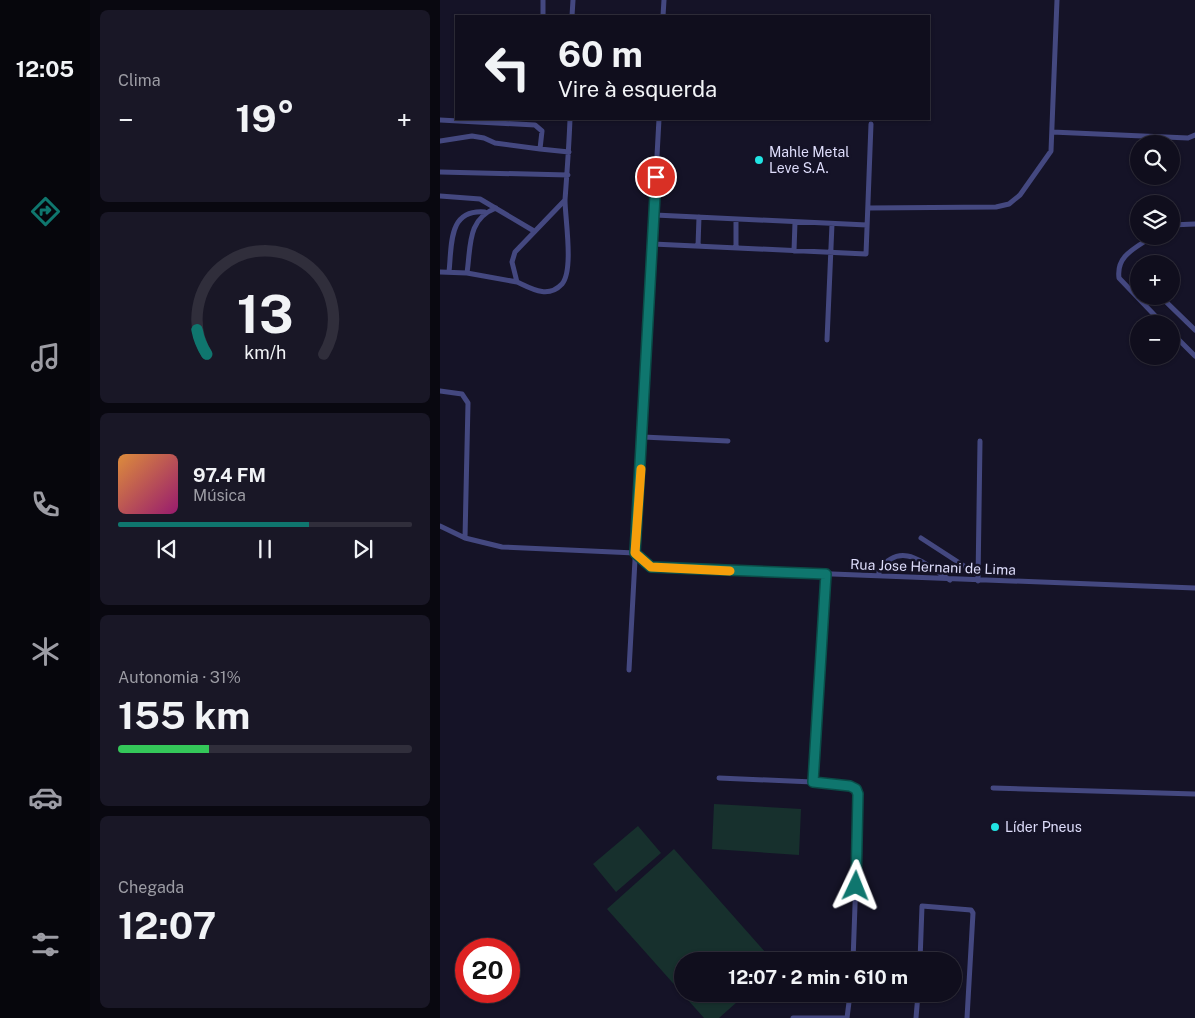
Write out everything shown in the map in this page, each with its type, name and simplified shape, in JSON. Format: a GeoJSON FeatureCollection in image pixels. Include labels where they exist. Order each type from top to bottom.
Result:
{"type":"FeatureCollection","features":[{"type":"Feature","properties":{"kind":"lane"},"geometry":{"type":"LineString","coordinates":[[543,0],[543,15]]}},
{"type":"Feature","properties":{"kind":"lane"},"geometry":{"type":"LineString","coordinates":[[572,15],[573,0]]}},
{"type":"Feature","properties":{"kind":"lane"},"geometry":{"type":"LineString","coordinates":[[663,15],[664,0]]}},
{"type":"Feature","properties":{"kind":"lane"},"geometry":{"type":"LineString","coordinates":[[868,208],[996,207],[1009,204],[1020,195],[1051,151],[1057,0]]}},
{"type":"Feature","properties":{"kind":"lane"},"geometry":{"type":"LineString","coordinates":[[440,120],[535,125],[542,130],[540,148]]}},
{"type":"Feature","properties":{"kind":"lane"},"geometry":{"type":"LineString","coordinates":[[440,272],[468,273],[517,282],[538,292],[551,291],[563,283],[567,267],[565,200],[570,120]]}},
{"type":"Feature","properties":{"kind":"lane"},"geometry":{"type":"LineString","coordinates":[[629,670],[659,120]]}},
{"type":"Feature","properties":{"kind":"lane"},"geometry":{"type":"LineString","coordinates":[[653,244],[866,254],[871,124]]}},
{"type":"Feature","properties":{"kind":"lane"},"geometry":{"type":"LineString","coordinates":[[1052,132],[1188,138],[1195,135]]}},
{"type":"Feature","properties":{"kind":"lane"},"geometry":{"type":"LineString","coordinates":[[440,141],[472,136],[484,138],[495,143],[569,152]]}},
{"type":"Feature","properties":{"kind":"lane"},"geometry":{"type":"LineString","coordinates":[[440,172],[568,175]]}},
{"type":"Feature","properties":{"kind":"lane"},"geometry":{"type":"LineString","coordinates":[[440,196],[472,197],[496,208],[534,231]]}},
{"type":"Feature","properties":{"kind":"lane"},"geometry":{"type":"LineString","coordinates":[[517,282],[512,262],[515,252],[565,200]]}},
{"type":"Feature","properties":{"kind":"lane"},"geometry":{"type":"LineString","coordinates":[[449,272],[455,225],[461,217],[468,213],[485,212],[496,208]]}},
{"type":"Feature","properties":{"kind":"lane"},"geometry":{"type":"LineString","coordinates":[[468,273],[474,225],[485,212]]}},
{"type":"Feature","properties":{"kind":"lane"},"geometry":{"type":"LineString","coordinates":[[654,215],[867,225]]}},
{"type":"Feature","properties":{"kind":"lane"},"geometry":{"type":"LineString","coordinates":[[698,246],[699,217]]}},
{"type":"Feature","properties":{"kind":"lane"},"geometry":{"type":"LineString","coordinates":[[736,219],[736,248]]}},
{"type":"Feature","properties":{"kind":"lane"},"geometry":{"type":"LineString","coordinates":[[794,250],[795,222]]}},
{"type":"Feature","properties":{"kind":"lane"},"geometry":{"type":"LineString","coordinates":[[827,340],[832,224]]}},
{"type":"Feature","properties":{"kind":"lane"},"geometry":{"type":"LineString","coordinates":[[1180,225],[1195,224]]}},
{"type":"Feature","properties":{"kind":"lane"},"geometry":{"type":"LineString","coordinates":[[1141,245],[1120,260],[1117,268],[1118,278],[1154,315]]}},
{"type":"Feature","properties":{"kind":"lane"},"geometry":{"type":"LineString","coordinates":[[1169,305],[1195,330]]}},
{"type":"Feature","properties":{"kind":"lane"},"geometry":{"type":"LineString","coordinates":[[1180,341],[1195,356]]}},
{"type":"Feature","properties":{"kind":"lane"},"geometry":{"type":"LineString","coordinates":[[440,391],[462,394],[468,403],[465,538]]}},
{"type":"Feature","properties":{"kind":"lane"},"geometry":{"type":"LineString","coordinates":[[643,437],[728,442]]}},
{"type":"Feature","properties":{"kind":"lane"},"geometry":{"type":"LineString","coordinates":[[978,578],[980,441]]}},
{"type":"Feature","properties":{"kind":"lane"},"geometry":{"type":"LineString","coordinates":[[440,526],[465,538],[502,547],[635,553]]}},
{"type":"Feature","properties":{"kind":"lane"},"geometry":{"type":"LineString","coordinates":[[921,538],[978,578]]}},
{"type":"Feature","properties":{"kind":"lane","name":"Rua Jose Hernani de Lima"},"geometry":{"type":"LineString","coordinates":[[635,553],[651,567],[950,580],[978,578],[1195,588]]}},
{"type":"Feature","properties":{"kind":"lane"},"geometry":{"type":"LineString","coordinates":[[880,576],[879,570],[885,561],[894,555],[907,554],[950,580]]}},
{"type":"Feature","properties":{"kind":"lane"},"geometry":{"type":"LineString","coordinates":[[813,782],[826,574]]}},
{"type":"Feature","properties":{"kind":"lane"},"geometry":{"type":"LineString","coordinates":[[719,778],[813,782],[850,786],[856,789],[858,794],[853,952]]}},
{"type":"Feature","properties":{"kind":"lane"},"geometry":{"type":"LineString","coordinates":[[993,788],[1195,794]]}},
{"type":"Feature","properties":{"kind":"lane"},"geometry":{"type":"LineString","coordinates":[[920,952],[922,906],[971,910],[973,914],[967,1018]]}},
{"type":"Feature","properties":{"kind":"lane"},"geometry":{"type":"LineString","coordinates":[[793,1018],[849,1018],[850,1002]]}},
{"type":"Feature","properties":{"kind":"lane"},"geometry":{"type":"LineString","coordinates":[[916,1018],[917,1002]]}},
{"type":"Feature","properties":{"kind":"green space"},"geometry":{"type":"Polygon","coordinates":[[[714,804],[801,809],[799,855],[712,849],[714,804]]]}},
{"type":"Feature","properties":{"kind":"green space"},"geometry":{"type":"Polygon","coordinates":[[[638,826],[661,853],[616,892],[593,864],[638,826]]]}},
{"type":"Feature","properties":{"kind":"green space"},"geometry":{"type":"Polygon","coordinates":[[[674,849],[765,952],[674,952],[674,984],[607,909],[674,849]]]}},
{"type":"Feature","properties":{"kind":"green space"},"geometry":{"type":"Polygon","coordinates":[[[690,1002],[737,1002],[719,1018],[704,1018],[690,1002]]]}},
{"type":"Feature","properties":{"kind":"slow traffic"},"geometry":{"type":"LineString","coordinates":[[641,469],[635,553],[651,567],[730,571]]}},
{"type":"Feature","properties":{"kind":"place","name":"Mahle Metal Leve S.A."},"geometry":{"type":"Point","coordinates":[759,160]}},
{"type":"Feature","properties":{"kind":"place","name":"Líder Pneus"},"geometry":{"type":"Point","coordinates":[995,827]}},
{"type":"Feature","properties":{"kind":"route"},"geometry":{"type":"LineString","coordinates":[[656,177],[643,437],[635,553],[651,567],[826,574],[813,782],[850,786],[856,789],[858,794],[856,886]]}}]}
